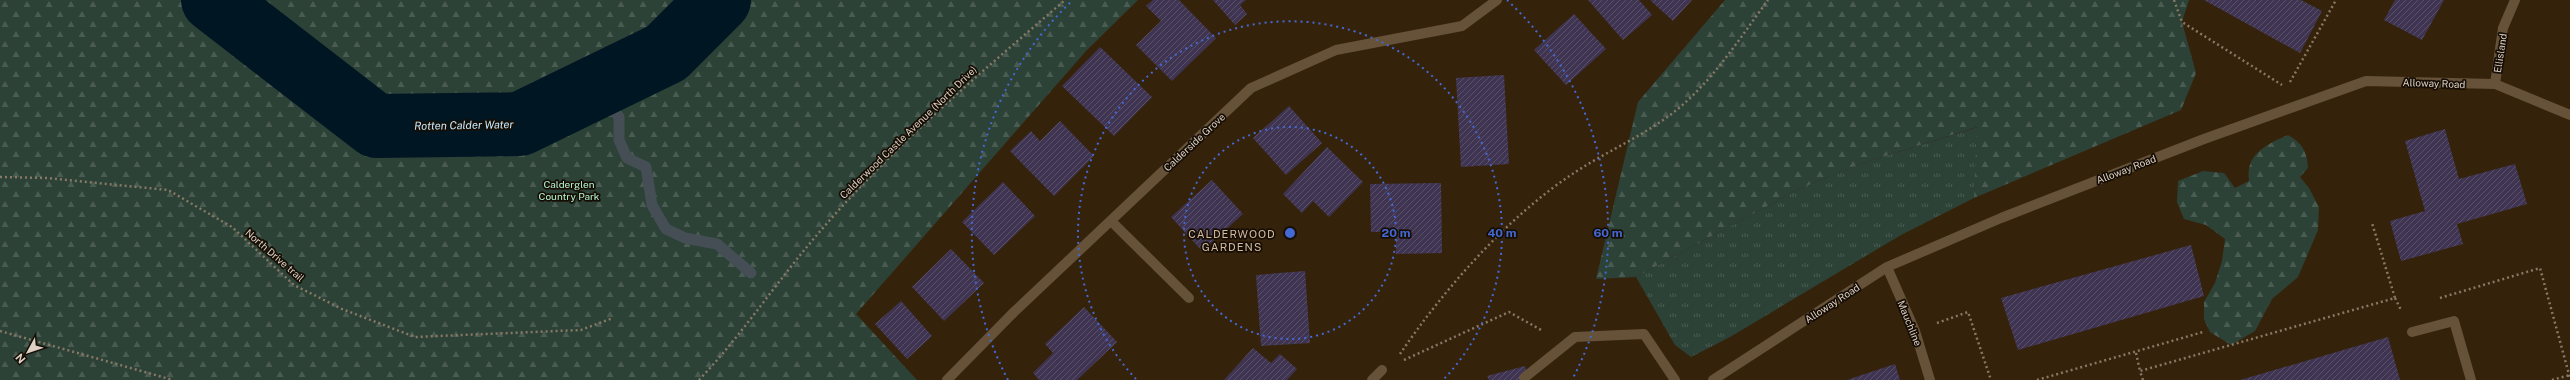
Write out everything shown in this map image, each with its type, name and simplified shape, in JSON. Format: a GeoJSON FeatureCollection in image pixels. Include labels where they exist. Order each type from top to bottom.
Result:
{"type":"FeatureCollection","features":[{"type":"Feature","properties":{"kind":"street","name":"Calderside Grove"},"geometry":{"type":"LineString","coordinates":[[947,380],[1012,314],[1252,88],[1336,50],[1462,26],[1497,0]]}},
{"type":"Feature","properties":{"kind":"street","name":"Ellisland"},"geometry":{"type":"LineString","coordinates":[[2495,84],[2503,28],[2516,0]]}},
{"type":"Feature","properties":{"kind":"street","name":"Alloway Road"},"geometry":{"type":"LineString","coordinates":[[1713,380],[1887,267],[2015,212],[2204,139],[2366,81],[2495,84],[2570,115]]}},
{"type":"Feature","properties":{"kind":"street"},"geometry":{"type":"LineString","coordinates":[[1111,221],[1189,298]]}},
{"type":"Feature","properties":{"kind":"street","name":"Mauchline"},"geometry":{"type":"LineString","coordinates":[[1887,267],[1915,331],[1930,380]]}},
{"type":"Feature","properties":{"kind":"street"},"geometry":{"type":"LineString","coordinates":[[2412,332],[2454,321],[2471,380]]}},
{"type":"Feature","properties":{"kind":"street"},"geometry":{"type":"LineString","coordinates":[[1524,378],[1575,337],[1644,334],[1675,380]]}},
{"type":"Feature","properties":{"kind":"street"},"geometry":{"type":"LineString","coordinates":[[1372,380],[1382,370]]}},
{"type":"Feature","properties":{"kind":"path","name":"Calderwood Castle Avenue (North Drive)"},"geometry":{"type":"LineString","coordinates":[[699,380],[750,321],[811,242],[863,184],[954,96],[1065,0]]}},
{"type":"Feature","properties":{"kind":"path"},"geometry":{"type":"LineString","coordinates":[[1392,365],[1420,325],[1481,253],[1552,189],[1577,171],[1660,122],[1689,100],[1715,71],[1768,0]]}},
{"type":"Feature","properties":{"kind":"path"},"geometry":{"type":"LineString","coordinates":[[2174,0],[2182,22],[2282,86],[2289,84],[2336,0]]}},
{"type":"Feature","properties":{"kind":"path","name":"North Drive trail"},"geometry":{"type":"LineString","coordinates":[[0,177],[47,178],[168,190],[232,227],[294,285],[342,309],[415,337],[581,330],[613,318]]}},
{"type":"Feature","properties":{"kind":"path"},"geometry":{"type":"LineString","coordinates":[[2140,370],[2395,298],[2372,223]]}},
{"type":"Feature","properties":{"kind":"path"},"geometry":{"type":"LineString","coordinates":[[2438,298],[2540,268],[2570,376],[2552,380]]}},
{"type":"Feature","properties":{"kind":"path"},"geometry":{"type":"LineString","coordinates":[[2401,309],[2408,307]]}},
{"type":"Feature","properties":{"kind":"path"},"geometry":{"type":"LineString","coordinates":[[1382,370],[1509,312],[1566,344]]}},
{"type":"Feature","properties":{"kind":"path"},"geometry":{"type":"LineString","coordinates":[[1915,331],[1968,312],[1991,380]]}},
{"type":"Feature","properties":{"kind":"path"},"geometry":{"type":"LineString","coordinates":[[0,331],[173,380]]}},
{"type":"Feature","properties":{"kind":"path"},"geometry":{"type":"LineString","coordinates":[[2037,380],[2136,353],[2203,332]]}},
{"type":"Feature","properties":{"kind":"path"},"geometry":{"type":"LineString","coordinates":[[2136,353],[2143,380]]}},
{"type":"Feature","properties":{"kind":"green space","name":"Calderglen Country Park"},"geometry":{"type":"Polygon","coordinates":[[[0,0],[1138,0],[1086,51],[856,314],[917,380],[0,380],[0,0]]]}},
{"type":"Feature","properties":{"kind":"green space"},"geometry":{"type":"Polygon","coordinates":[[[1725,0],[2189,0],[2182,22],[2196,73],[2181,110],[1974,198],[1977,127],[1857,165],[1799,189],[1636,277],[1596,279],[1638,102],[1725,0]]]}},
{"type":"Feature","properties":{"kind":"green space"},"geometry":{"type":"Polygon","coordinates":[[[1978,127],[1974,198],[1901,235],[1730,337],[1691,357],[1675,345],[1636,277],[1799,189],[1857,165],[1978,127]]]}},
{"type":"Feature","properties":{"kind":"green space"},"geometry":{"type":"Polygon","coordinates":[[[2288,135],[2300,144],[2305,152],[2308,168],[2300,177],[2309,188],[2319,207],[2318,230],[2298,277],[2272,299],[2255,331],[2231,345],[2210,332],[2204,319],[2204,302],[2215,283],[2222,261],[2225,239],[2206,225],[2184,219],[2177,202],[2178,181],[2203,171],[2224,173],[2235,188],[2249,181],[2250,164],[2259,151],[2272,142],[2288,135]]]}},
{"type":"Feature","properties":{"kind":"building"},"geometry":{"type":"Polygon","coordinates":[[[1153,0],[1179,0],[1216,38],[1172,81],[1136,45],[1161,21],[1146,6],[1153,0]]]}},
{"type":"Feature","properties":{"kind":"building"},"geometry":{"type":"Polygon","coordinates":[[[1213,0],[1246,0],[1240,5],[1247,14],[1235,25],[1213,0]]]}},
{"type":"Feature","properties":{"kind":"building"},"geometry":{"type":"Polygon","coordinates":[[[1588,0],[1639,0],[1652,15],[1623,40],[1588,0]]]}},
{"type":"Feature","properties":{"kind":"building"},"geometry":{"type":"Polygon","coordinates":[[[1650,0],[1692,0],[1673,21],[1650,0]]]}},
{"type":"Feature","properties":{"kind":"building"},"geometry":{"type":"Polygon","coordinates":[[[2204,0],[2301,0],[2322,11],[2300,53],[2204,0]]]}},
{"type":"Feature","properties":{"kind":"building"},"geometry":{"type":"Polygon","coordinates":[[[2395,0],[2444,0],[2422,40],[2384,20],[2395,0]]]}},
{"type":"Feature","properties":{"kind":"building"},"geometry":{"type":"Polygon","coordinates":[[[1574,14],[1606,49],[1566,85],[1534,50],[1574,14]]]}},
{"type":"Feature","properties":{"kind":"building"},"geometry":{"type":"Polygon","coordinates":[[[1100,47],[1152,97],[1114,136],[1062,86],[1100,47]]]}},
{"type":"Feature","properties":{"kind":"building"},"geometry":{"type":"Polygon","coordinates":[[[1504,75],[1509,164],[1461,167],[1456,78],[1504,75]]]}},
{"type":"Feature","properties":{"kind":"building"},"geometry":{"type":"Polygon","coordinates":[[[1289,106],[1322,143],[1286,175],[1253,138],[1289,106]]]}},
{"type":"Feature","properties":{"kind":"building"},"geometry":{"type":"Polygon","coordinates":[[[1060,121],[1094,156],[1054,196],[1010,151],[1031,131],[1040,141],[1060,121]]]}},
{"type":"Feature","properties":{"kind":"building"},"geometry":{"type":"Polygon","coordinates":[[[2445,129],[2459,179],[2515,164],[2527,204],[2457,224],[2463,244],[2401,261],[2390,221],[2425,211],[2405,141],[2445,129]]]}},
{"type":"Feature","properties":{"kind":"building"},"geometry":{"type":"Polygon","coordinates":[[[1327,147],[1363,182],[1329,217],[1313,201],[1302,213],[1283,194],[1327,147]]]}},
{"type":"Feature","properties":{"kind":"building"},"geometry":{"type":"Polygon","coordinates":[[[1212,180],[1243,214],[1202,251],[1171,217],[1212,180]]]}},
{"type":"Feature","properties":{"kind":"building"},"geometry":{"type":"Polygon","coordinates":[[[1003,182],[1035,216],[994,255],[962,222],[1003,182]]]}},
{"type":"Feature","properties":{"kind":"building"},"geometry":{"type":"Polygon","coordinates":[[[1441,183],[1442,253],[1396,254],[1396,232],[1371,232],[1370,184],[1441,183]]]}},
{"type":"Feature","properties":{"kind":"building"},"geometry":{"type":"Polygon","coordinates":[[[2191,245],[2204,296],[2018,350],[2001,298],[2191,245]]]}},
{"type":"Feature","properties":{"kind":"building"},"geometry":{"type":"Polygon","coordinates":[[[951,249],[984,283],[944,321],[912,287],[951,249]]]}},
{"type":"Feature","properties":{"kind":"building"},"geometry":{"type":"Polygon","coordinates":[[[1305,271],[1310,343],[1261,346],[1256,275],[1305,271]]]}},
{"type":"Feature","properties":{"kind":"building"},"geometry":{"type":"Polygon","coordinates":[[[901,301],[932,336],[907,359],[875,324],[901,301]]]}},
{"type":"Feature","properties":{"kind":"building"},"geometry":{"type":"Polygon","coordinates":[[[1084,307],[1117,342],[1077,380],[1039,380],[1033,373],[1053,353],[1045,344],[1084,307]]]}},
{"type":"Feature","properties":{"kind":"building"},"geometry":{"type":"Polygon","coordinates":[[[2388,337],[2400,380],[2240,380],[2388,337]]]}},
{"type":"Feature","properties":{"kind":"building"},"geometry":{"type":"Polygon","coordinates":[[[1253,348],[1271,363],[1280,354],[1297,369],[1287,380],[1224,380],[1253,348]]]}},
{"type":"Feature","properties":{"kind":"building"},"geometry":{"type":"Polygon","coordinates":[[[1895,364],[1900,380],[1847,380],[1895,364]]]}},
{"type":"Feature","properties":{"kind":"building"},"geometry":{"type":"Polygon","coordinates":[[[1525,366],[1529,380],[1489,380],[1487,376],[1525,366]]]}},
{"type":"Feature","properties":{"kind":"waterway","name":"Rotten Calder Water"},"geometry":{"type":"LineString","coordinates":[[213,0],[376,126],[520,124],[666,53],[719,0]]}},
{"type":"Feature","properties":{"kind":"waterway"},"geometry":{"type":"LineString","coordinates":[[595,87],[619,117],[619,140],[627,158],[646,167],[652,205],[666,229],[685,238],[717,244],[751,273]]}},
{"type":"Feature","properties":{"kind":"district","name":"CALDERWOOD GARDENS"},"geometry":{"type":"Point","coordinates":[1232,240]}}]}
